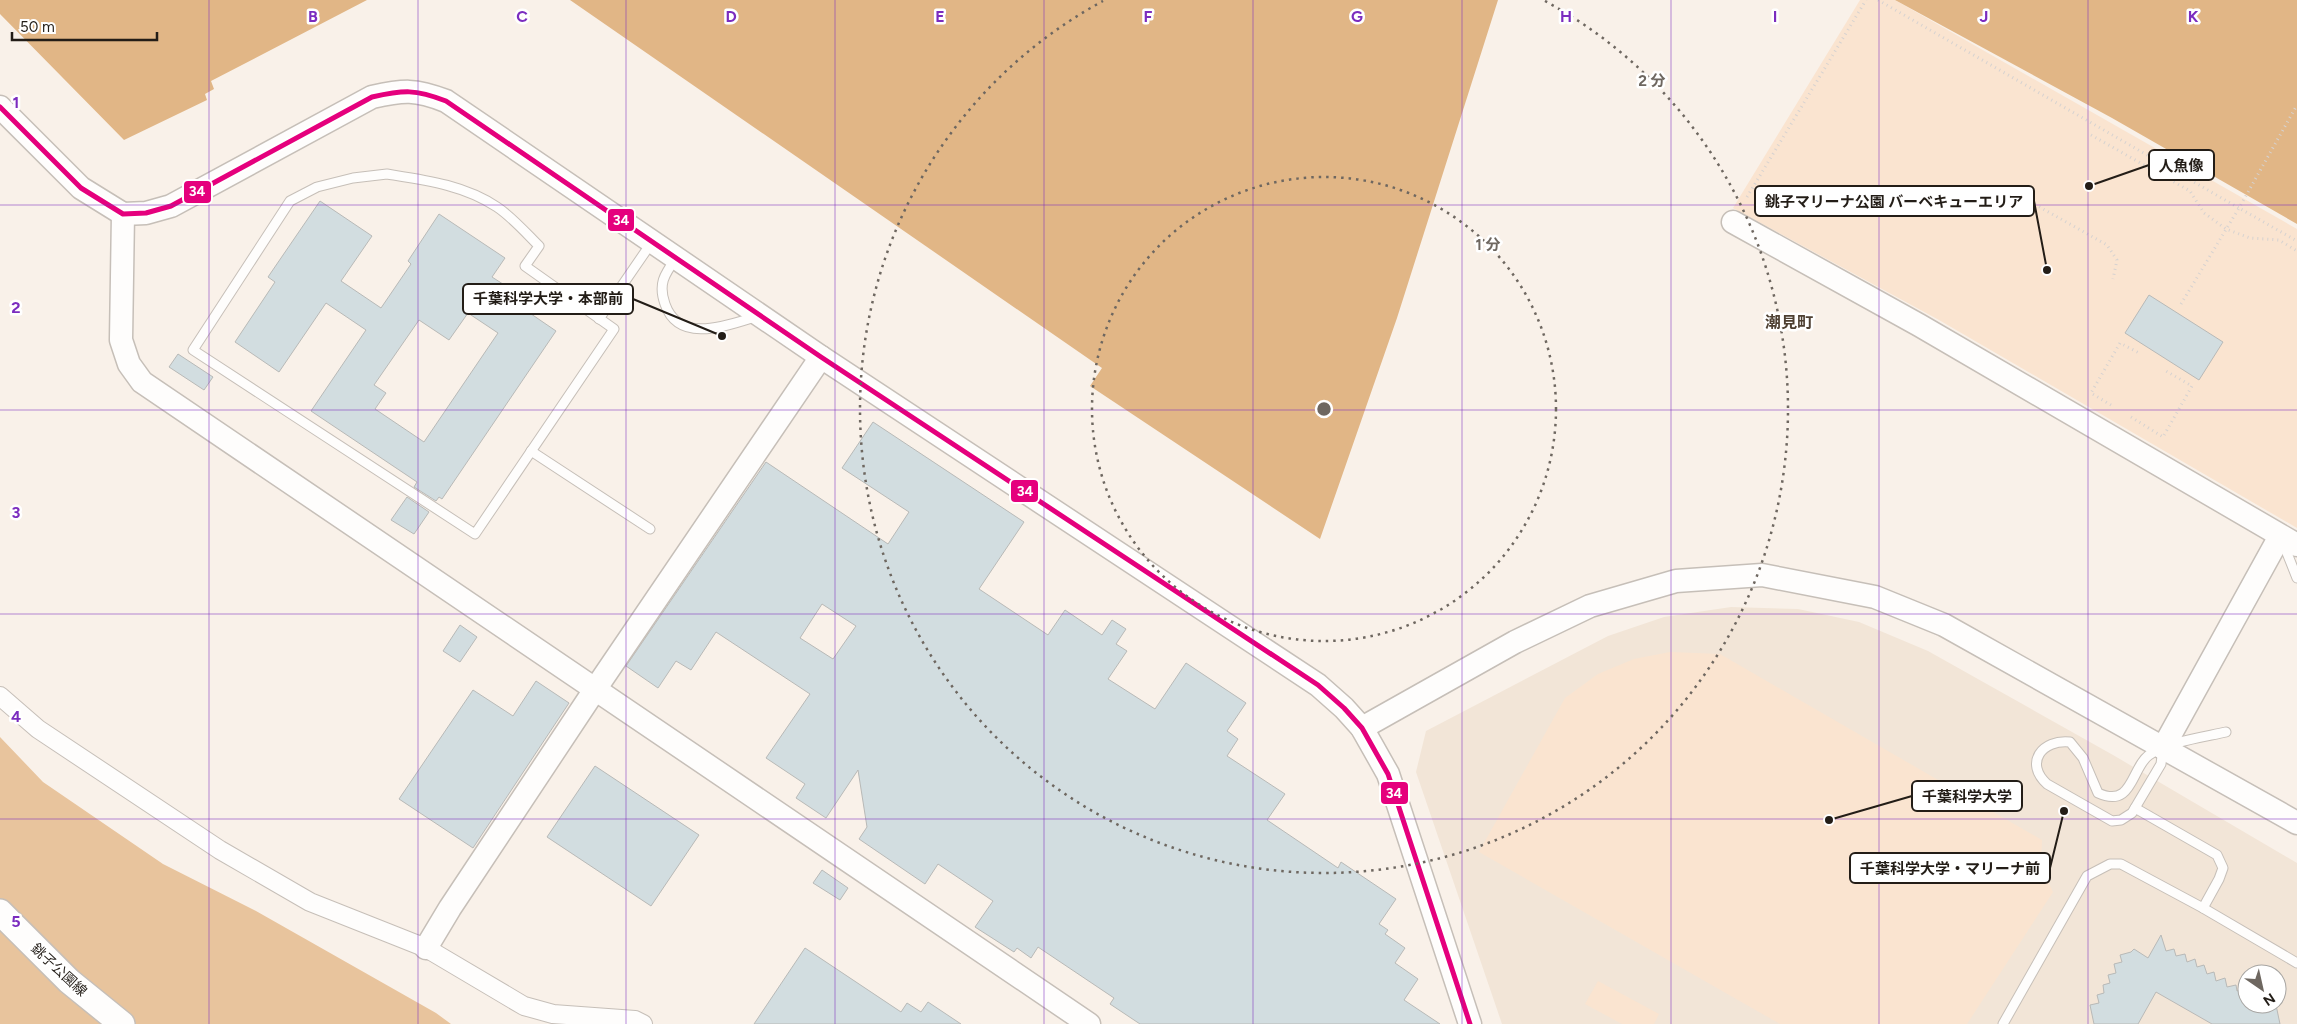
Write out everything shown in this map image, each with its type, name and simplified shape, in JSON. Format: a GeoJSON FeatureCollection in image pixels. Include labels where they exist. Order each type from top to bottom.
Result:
{"type":"FeatureCollection","features":[{"type":"Feature","properties":{"kind":"main road","name":"銚子公園線"},"geometry":{"type":"LineString","coordinates":[[0,912],[69,981],[122,1024]]}},
{"type":"Feature","properties":{"kind":"street"},"geometry":{"type":"LineString","coordinates":[[0,108],[81,188],[123,214],[146,213],[171,206],[372,97],[402,91],[424,92],[446,101],[821,357],[1318,685],[1344,708],[1362,728],[1388,774],[1470,1024]]}},
{"type":"Feature","properties":{"kind":"street"},"geometry":{"type":"LineString","coordinates":[[123,214],[121,340],[129,364],[142,382],[1089,1024]]}},
{"type":"Feature","properties":{"kind":"street"},"geometry":{"type":"LineString","coordinates":[[1734,222],[1945,340],[2289,540],[2163,748]]}},
{"type":"Feature","properties":{"kind":"street"},"geometry":{"type":"LineString","coordinates":[[426,948],[450,908],[596,688],[821,357]]}},
{"type":"Feature","properties":{"kind":"street"},"geometry":{"type":"LineString","coordinates":[[1362,728],[1515,642],[1590,606],[1676,581],[1762,576],[1875,597],[1944,625],[2297,823]]}},
{"type":"Feature","properties":{"kind":"street"},"geometry":{"type":"LineString","coordinates":[[0,696],[38,729],[220,850],[310,902],[426,948],[524,1006],[553,1014],[635,1020],[643,1024]]}},
{"type":"Feature","properties":{"kind":"lane"},"geometry":{"type":"LineString","coordinates":[[387,174],[436,181],[460,189],[497,207],[539,246],[524,266],[599,319],[614,329],[475,534],[193,350],[290,201],[317,187],[353,178],[387,174]]}},
{"type":"Feature","properties":{"kind":"lane"},"geometry":{"type":"LineString","coordinates":[[599,319],[652,242]]}},
{"type":"Feature","properties":{"kind":"lane"},"geometry":{"type":"LineString","coordinates":[[676,258],[665,273],[661,290],[670,316],[681,326],[695,329],[720,327],[760,315]]}},
{"type":"Feature","properties":{"kind":"lane"},"geometry":{"type":"LineString","coordinates":[[531,451],[650,529]]}},
{"type":"Feature","properties":{"kind":"lane"},"geometry":{"type":"LineString","coordinates":[[2289,540],[2297,578]]}},
{"type":"Feature","properties":{"kind":"lane"},"geometry":{"type":"LineString","coordinates":[[2163,748],[2161,764],[2132,813],[2121,820],[2112,821],[2047,784],[2040,778],[2038,755],[2043,748],[2052,743],[2070,742],[2083,758],[2098,792],[2104,795],[2117,795],[2127,791],[2148,755],[2163,748],[2226,732]]}},
{"type":"Feature","properties":{"kind":"lane"},"geometry":{"type":"LineString","coordinates":[[2135,808],[2216,855],[2223,868],[2203,908]]}},
{"type":"Feature","properties":{"kind":"lane"},"geometry":{"type":"LineString","coordinates":[[2003,1024],[2087,876],[2097,869],[2110,864],[2121,864],[2297,962]]}},
{"type":"Feature","properties":{"kind":"path"},"geometry":{"type":"LineString","coordinates":[[1747,197],[1866,0]]}},
{"type":"Feature","properties":{"kind":"path"},"geometry":{"type":"LineString","coordinates":[[1878,0],[2297,241]]}},
{"type":"Feature","properties":{"kind":"path"},"geometry":{"type":"LineString","coordinates":[[2181,304],[2239,208],[2297,105]]}},
{"type":"Feature","properties":{"kind":"path"},"geometry":{"type":"LineString","coordinates":[[2091,135],[2190,191],[2204,213],[2226,229],[2250,238],[2279,240],[2297,251]]}},
{"type":"Feature","properties":{"kind":"path"},"geometry":{"type":"LineString","coordinates":[[2013,192],[2107,245],[2117,260],[2113,279]]}},
{"type":"Feature","properties":{"kind":"path"},"geometry":{"type":"LineString","coordinates":[[2112,405],[2091,393],[2120,343],[2141,354]]}},
{"type":"Feature","properties":{"kind":"path"},"geometry":{"type":"LineString","coordinates":[[2131,417],[2163,436],[2192,386],[2166,371]]}},
{"type":"Feature","properties":{"kind":"shaded area"},"geometry":{"type":"Polygon","coordinates":[[[0,0],[367,0],[211,81],[214,89],[205,94],[207,100],[124,140],[0,14],[0,0]]]}},
{"type":"Feature","properties":{"kind":"shaded area"},"geometry":{"type":"Polygon","coordinates":[[[570,0],[1498,0],[1397,318],[1320,539],[1090,386],[1102,368],[570,0]]]}},
{"type":"Feature","properties":{"kind":"shaded area"},"geometry":{"type":"Polygon","coordinates":[[[1860,0],[1895,0],[2297,229],[2297,528],[1939,320],[1733,208],[1860,0]]]}},
{"type":"Feature","properties":{"kind":"shaded area"},"geometry":{"type":"Polygon","coordinates":[[[1895,0],[2297,0],[2297,224],[2112,118],[1895,0]]]}},
{"type":"Feature","properties":{"kind":"shaded area"},"geometry":{"type":"Polygon","coordinates":[[[1731,607],[1798,609],[1859,622],[1928,651],[2113,755],[2297,863],[2297,1024],[1502,1024],[1416,772],[1426,731],[1608,636],[1664,617],[1731,607]]]}},
{"type":"Feature","properties":{"kind":"shaded area"},"geometry":{"type":"Polygon","coordinates":[[[1670,652],[1720,654],[2042,840],[2041,867],[2053,892],[1967,1024],[1780,1024],[1479,852],[1565,698],[1598,674],[1634,659],[1670,652]]]}},
{"type":"Feature","properties":{"kind":"shaded area"},"geometry":{"type":"Polygon","coordinates":[[[0,737],[43,782],[163,864],[256,911],[436,1013],[451,1024],[0,1024],[0,737]]]}},
{"type":"Feature","properties":{"kind":"shaded area"},"geometry":{"type":"Polygon","coordinates":[[[1598,981],[1659,1014],[1654,1024],[1622,1024],[1585,1004],[1598,981]]]}},
{"type":"Feature","properties":{"kind":"building"},"geometry":{"type":"Polygon","coordinates":[[[320,201],[372,236],[341,281],[381,308],[411,264],[408,261],[439,214],[505,258],[492,277],[523,297],[518,305],[556,331],[442,499],[439,497],[436,501],[414,487],[417,482],[311,411],[366,330],[326,303],[279,372],[235,342],[275,282],[268,277],[320,201]],[[468,313],[449,340],[419,320],[374,385],[386,393],[375,409],[424,442],[498,333],[468,313]]]}},
{"type":"Feature","properties":{"kind":"building"},"geometry":{"type":"Polygon","coordinates":[[[2149,295],[2223,342],[2199,380],[2125,333],[2149,295]]]}},
{"type":"Feature","properties":{"kind":"building"},"geometry":{"type":"Polygon","coordinates":[[[178,354],[213,377],[204,390],[169,367],[178,354]]]}},
{"type":"Feature","properties":{"kind":"building"},"geometry":{"type":"Polygon","coordinates":[[[873,422],[1024,522],[979,589],[1048,635],[1065,610],[1102,635],[1112,620],[1126,629],[1116,644],[1127,651],[1108,679],[1155,709],[1186,663],[1246,703],[1227,731],[1238,739],[1227,756],[1285,794],[1267,820],[1338,868],[1341,862],[1396,899],[1379,924],[1388,930],[1385,934],[1405,948],[1395,963],[1418,979],[1404,1000],[1440,1024],[1140,1024],[1110,1004],[1114,998],[1038,947],[1031,958],[1017,948],[1014,952],[975,927],[993,901],[938,864],[925,884],[859,839],[867,827],[858,770],[826,818],[796,798],[805,784],[766,758],[810,694],[716,632],[691,670],[676,661],[658,688],[626,666],[766,462],[888,544],[909,512],[842,468],[873,422]],[[822,604],[800,638],[833,659],[856,626],[822,604]]]}},
{"type":"Feature","properties":{"kind":"building"},"geometry":{"type":"Polygon","coordinates":[[[407,497],[429,512],[414,534],[391,520],[407,497]]]}},
{"type":"Feature","properties":{"kind":"building"},"geometry":{"type":"Polygon","coordinates":[[[460,625],[477,637],[460,662],[443,651],[460,625]]]}},
{"type":"Feature","properties":{"kind":"building"},"geometry":{"type":"Polygon","coordinates":[[[536,681],[569,703],[473,848],[399,799],[473,690],[513,716],[536,681]]]}},
{"type":"Feature","properties":{"kind":"building"},"geometry":{"type":"Polygon","coordinates":[[[595,766],[699,835],[651,906],[547,837],[595,766]]]}},
{"type":"Feature","properties":{"kind":"building"},"geometry":{"type":"Polygon","coordinates":[[[822,870],[848,888],[840,900],[813,883],[822,870]]]}},
{"type":"Feature","properties":{"kind":"building"},"geometry":{"type":"Polygon","coordinates":[[[2161,935],[2166,951],[2174,949],[2176,956],[2185,954],[2187,962],[2195,959],[2197,967],[2204,965],[2207,974],[2214,972],[2216,981],[2225,978],[2227,987],[2236,985],[2237,1014],[2278,1014],[2280,1024],[2212,1024],[2156,992],[2138,1024],[2094,1024],[2090,1005],[2099,1003],[2097,995],[2104,993],[2103,985],[2110,983],[2108,975],[2116,973],[2114,964],[2122,962],[2120,955],[2131,952],[2134,949],[2148,958],[2161,935]]]}},
{"type":"Feature","properties":{"kind":"building"},"geometry":{"type":"Polygon","coordinates":[[[805,948],[901,1012],[907,1003],[921,1012],[928,1002],[961,1024],[754,1024],[805,948]]]}},
{"type":"Feature","properties":{"kind":"transit line","name":"34"},"geometry":{"type":"LineString","coordinates":[[0,107],[81,188],[123,214],[146,213],[171,206],[372,97],[409,92],[426,94],[446,101],[821,357],[1318,685],[1344,708],[1362,728],[1388,774],[1470,1024]]}},
{"type":"Feature","properties":{"kind":"place","name":"人魚像"},"geometry":{"type":"Point","coordinates":[2089,186]}},
{"type":"Feature","properties":{"kind":"place","name":"銚子マリーナ公園 バーベキューエリア"},"geometry":{"type":"Point","coordinates":[2047,270]}},
{"type":"Feature","properties":{"kind":"place","name":"千葉科学大学・本部前"},"geometry":{"type":"Point","coordinates":[722,336]}},
{"type":"Feature","properties":{"kind":"place","name":"千葉科学大学・マリーナ前"},"geometry":{"type":"Point","coordinates":[2064,811]}},
{"type":"Feature","properties":{"kind":"place","name":"千葉科学大学"},"geometry":{"type":"Point","coordinates":[1829,820]}},
{"type":"Feature","properties":{"kind":"district","name":"潮見町"},"geometry":{"type":"Point","coordinates":[1789,322]}}]}
